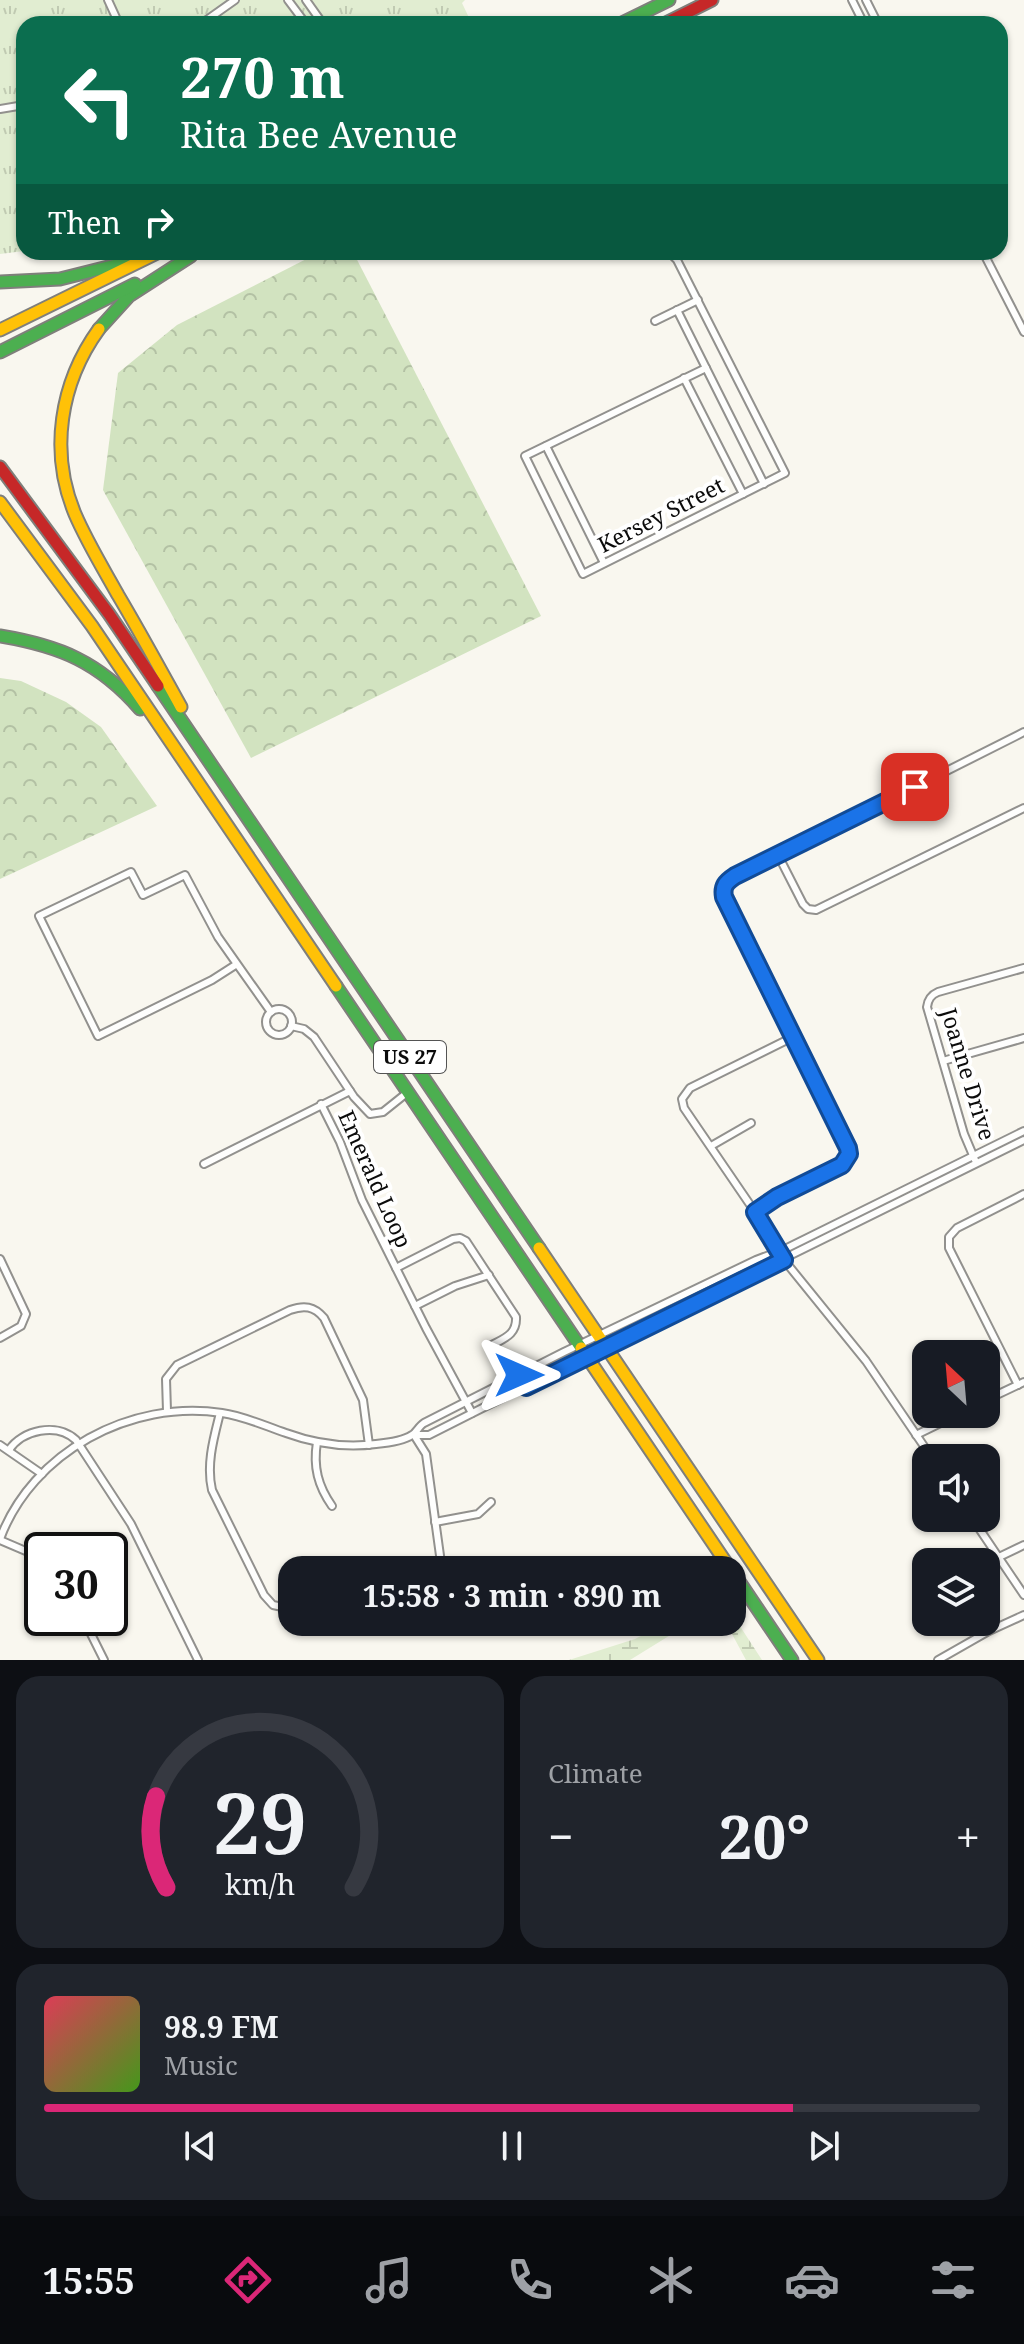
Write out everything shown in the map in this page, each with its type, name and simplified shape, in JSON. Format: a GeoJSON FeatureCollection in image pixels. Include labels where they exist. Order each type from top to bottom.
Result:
{"type":"FeatureCollection","features":[{"type":"Feature","properties":{"kind":"highway"},"geometry":{"type":"LineString","coordinates":[[636,16],[669,0]]}},
{"type":"Feature","properties":{"kind":"highway"},"geometry":{"type":"LineString","coordinates":[[680,16],[712,0]]}},
{"type":"Feature","properties":{"kind":"highway"},"geometry":{"type":"LineString","coordinates":[[0,282],[76,277],[133,260]]}},
{"type":"Feature","properties":{"kind":"highway"},"geometry":{"type":"LineString","coordinates":[[0,330],[143,260]]}},
{"type":"Feature","properties":{"kind":"highway"},"geometry":{"type":"LineString","coordinates":[[0,352],[184,260]]}},
{"type":"Feature","properties":{"kind":"highway"},"geometry":{"type":"LineString","coordinates":[[186,260],[133,292],[111,312],[93,335],[77,363],[67,395],[61,426],[61,455],[66,486],[79,524],[214,768]]}},
{"type":"Feature","properties":{"kind":"highway","name":"US 27"},"geometry":{"type":"LineString","coordinates":[[0,467],[88,583],[818,1660]]}},
{"type":"Feature","properties":{"kind":"highway","name":"US 27"},"geometry":{"type":"LineString","coordinates":[[0,502],[84,615],[722,1556]]}},
{"type":"Feature","properties":{"kind":"highway"},"geometry":{"type":"LineString","coordinates":[[0,636],[51,645],[103,672],[135,702],[210,801]]}},
{"type":"Feature","properties":{"kind":"highway","name":"US 27"},"geometry":{"type":"LineString","coordinates":[[746,1591],[794,1660]]}},
{"type":"Feature","properties":{"kind":"street"},"geometry":{"type":"LineString","coordinates":[[212,16],[235,0]]}},
{"type":"Feature","properties":{"kind":"street"},"geometry":{"type":"LineString","coordinates":[[852,0],[860,16]]}},
{"type":"Feature","properties":{"kind":"street"},"geometry":{"type":"LineString","coordinates":[[856,8],[866,2]]}},
{"type":"Feature","properties":{"kind":"street"},"geometry":{"type":"LineString","coordinates":[[677,260],[785,473],[764,484],[677,310]]}},
{"type":"Feature","properties":{"kind":"street"},"geometry":{"type":"LineString","coordinates":[[987,260],[1024,332]]}},
{"type":"Feature","properties":{"kind":"street"},"geometry":{"type":"LineString","coordinates":[[655,321],[698,300]]}},
{"type":"Feature","properties":{"kind":"street"},"geometry":{"type":"LineString","coordinates":[[604,563],[546,446],[706,368]]}},
{"type":"Feature","properties":{"kind":"street"},"geometry":{"type":"LineString","coordinates":[[684,378],[743,494]]}},
{"type":"Feature","properties":{"kind":"street","name":"Kersey Street"},"geometry":{"type":"LineString","coordinates":[[546,446],[525,456],[583,574],[764,484]]}},
{"type":"Feature","properties":{"kind":"street"},"geometry":{"type":"LineString","coordinates":[[755,1212],[777,1197],[842,1165],[849,1154],[724,897],[726,882],[1024,732]]}},
{"type":"Feature","properties":{"kind":"street"},"geometry":{"type":"LineString","coordinates":[[778,855],[803,904],[808,909],[816,910],[1024,808]]}},
{"type":"Feature","properties":{"kind":"street"},"geometry":{"type":"LineString","coordinates":[[237,964],[212,980],[98,1036],[39,916],[131,872],[143,895],[185,875],[218,937],[271,1012]]}},
{"type":"Feature","properties":{"kind":"street","name":"Joanne Drive"},"geometry":{"type":"LineString","coordinates":[[975,1159],[964,1134],[927,1007],[930,997],[938,992],[1024,968]]}},
{"type":"Feature","properties":{"kind":"street"},"geometry":{"type":"LineString","coordinates":[[279,1009],[286,1011],[291,1018],[291,1026],[286,1032],[273,1033],[266,1023],[271,1012],[279,1009]]}},
{"type":"Feature","properties":{"kind":"street"},"geometry":{"type":"LineString","coordinates":[[291,1026],[304,1029],[314,1037],[350,1091],[370,1114],[378,1115],[408,1092]]}},
{"type":"Feature","properties":{"kind":"street"},"geometry":{"type":"LineString","coordinates":[[793,1037],[690,1088],[682,1099],[684,1108],[781,1255],[866,1361],[922,1444]]}},
{"type":"Feature","properties":{"kind":"street"},"geometry":{"type":"LineString","coordinates":[[943,1061],[1024,1038]]}},
{"type":"Feature","properties":{"kind":"street"},"geometry":{"type":"LineString","coordinates":[[204,1164],[350,1091]]}},
{"type":"Feature","properties":{"kind":"street","name":"Emerald Loop"},"geometry":{"type":"LineString","coordinates":[[321,1104],[340,1142],[362,1200],[472,1413]]}},
{"type":"Feature","properties":{"kind":"street"},"geometry":{"type":"LineString","coordinates":[[711,1146],[751,1123]]}},
{"type":"Feature","properties":{"kind":"street"},"geometry":{"type":"LineString","coordinates":[[414,1435],[424,1423],[598,1335],[756,1260],[793,1254],[1024,1131]]}},
{"type":"Feature","properties":{"kind":"street"},"geometry":{"type":"LineString","coordinates":[[975,1159],[1024,1140]]}},
{"type":"Feature","properties":{"kind":"street"},"geometry":{"type":"LineString","coordinates":[[1000,1393],[1021,1383],[949,1248],[949,1237],[957,1228],[1024,1194]]}},
{"type":"Feature","properties":{"kind":"street","name":"Emerald Loop"},"geometry":{"type":"LineString","coordinates":[[396,1268],[453,1239],[466,1241],[516,1320],[512,1333],[492,1345]]}},
{"type":"Feature","properties":{"kind":"street"},"geometry":{"type":"LineString","coordinates":[[24,1550],[0,1540],[15,1508],[42,1474],[78,1443],[126,1422],[167,1411],[220,1413],[339,1446],[369,1445],[414,1435],[429,1435],[781,1255]]}},
{"type":"Feature","properties":{"kind":"street"},"geometry":{"type":"LineString","coordinates":[[0,1259],[26,1314],[25,1321],[18,1329],[0,1338]]}},
{"type":"Feature","properties":{"kind":"street"},"geometry":{"type":"LineString","coordinates":[[415,1306],[455,1286],[489,1275]]}},
{"type":"Feature","properties":{"kind":"street"},"geometry":{"type":"LineString","coordinates":[[167,1411],[166,1379],[177,1365],[290,1310],[307,1307],[324,1318],[359,1390],[369,1445]]}},
{"type":"Feature","properties":{"kind":"street"},"geometry":{"type":"LineString","coordinates":[[519,1375],[526,1387]]}},
{"type":"Feature","properties":{"kind":"street"},"geometry":{"type":"LineString","coordinates":[[220,1413],[211,1456],[212,1490],[264,1595],[278,1606]]}},
{"type":"Feature","properties":{"kind":"street"},"geometry":{"type":"LineString","coordinates":[[916,1435],[930,1428]]}},
{"type":"Feature","properties":{"kind":"street"},"geometry":{"type":"LineString","coordinates":[[9,1450],[22,1436],[51,1431],[67,1432],[78,1443],[131,1524],[198,1660]]}},
{"type":"Feature","properties":{"kind":"street"},"geometry":{"type":"LineString","coordinates":[[414,1435],[425,1449]]}},
{"type":"Feature","properties":{"kind":"street"},"geometry":{"type":"LineString","coordinates":[[429,1435],[425,1449],[440,1556]]}},
{"type":"Feature","properties":{"kind":"street"},"geometry":{"type":"LineString","coordinates":[[317,1442],[317,1474],[332,1506]]}},
{"type":"Feature","properties":{"kind":"street"},"geometry":{"type":"LineString","coordinates":[[0,1445],[42,1474]]}},
{"type":"Feature","properties":{"kind":"street"},"geometry":{"type":"LineString","coordinates":[[435,1522],[478,1514],[491,1502]]}},
{"type":"Feature","properties":{"kind":"street"},"geometry":{"type":"LineString","coordinates":[[1000,1557],[1024,1545]]}},
{"type":"Feature","properties":{"kind":"street"},"geometry":{"type":"LineString","coordinates":[[1000,1559],[1024,1595]]}},
{"type":"Feature","properties":{"kind":"street"},"geometry":{"type":"LineString","coordinates":[[938,1660],[1024,1615]]}},
{"type":"Feature","properties":{"kind":"street"},"geometry":{"type":"LineString","coordinates":[[92,1636],[104,1660]]}},
{"type":"Feature","properties":{"kind":"street"},"geometry":{"type":"LineString","coordinates":[[955,1650],[962,1660]]}},
{"type":"Feature","properties":{"kind":"green space"},"geometry":{"type":"Polygon","coordinates":[[[0,0],[465,0],[462,3],[468,16],[16,16],[16,252],[0,254],[0,0]]]}},
{"type":"Feature","properties":{"kind":"green space"},"geometry":{"type":"Polygon","coordinates":[[[304,260],[357,260],[541,616],[251,758],[103,490],[118,373],[177,325],[304,260]]]}},
{"type":"Feature","properties":{"kind":"green space"},"geometry":{"type":"Polygon","coordinates":[[[0,678],[21,681],[66,702],[101,727],[157,806],[0,879],[0,678]]]}},
{"type":"Feature","properties":{"kind":"green space"},"geometry":{"type":"Polygon","coordinates":[[[746,1635],[762,1660],[746,1660],[733,1636],[746,1635]]]}},
{"type":"Feature","properties":{"kind":"green space"},"geometry":{"type":"Polygon","coordinates":[[[641,1636],[669,1636],[630,1660],[569,1660],[641,1636]]]}},
{"type":"Feature","properties":{"kind":"traffic: fast"},"geometry":{"type":"LineString","coordinates":[[636,16],[669,0]]}},
{"type":"Feature","properties":{"kind":"traffic: fast"},"geometry":{"type":"LineString","coordinates":[[99,329],[129,296],[185,260]]}},
{"type":"Feature","properties":{"kind":"traffic: fast"},"geometry":{"type":"LineString","coordinates":[[0,282],[60,279],[124,263]]}},
{"type":"Feature","properties":{"kind":"traffic: fast"},"geometry":{"type":"LineString","coordinates":[[0,352],[135,284]]}},
{"type":"Feature","properties":{"kind":"traffic: fast"},"geometry":{"type":"LineString","coordinates":[[0,636],[41,645],[77,659],[109,679],[140,709]]}},
{"type":"Feature","properties":{"kind":"traffic: fast"},"geometry":{"type":"LineString","coordinates":[[158,686],[539,1248]]}},
{"type":"Feature","properties":{"kind":"traffic: fast"},"geometry":{"type":"LineString","coordinates":[[336,986],[581,1348]]}},
{"type":"Feature","properties":{"kind":"traffic: fast"},"geometry":{"type":"LineString","coordinates":[[746,1592],[792,1660]]}},
{"type":"Feature","properties":{"kind":"traffic: slow"},"geometry":{"type":"LineString","coordinates":[[0,330],[143,260]]}},
{"type":"Feature","properties":{"kind":"traffic: slow"},"geometry":{"type":"LineString","coordinates":[[99,329],[75,372],[67,395],[61,442],[62,467],[75,514],[90,545],[181,707]]}},
{"type":"Feature","properties":{"kind":"traffic: slow"},"geometry":{"type":"LineString","coordinates":[[0,502],[92,626],[336,986]]}},
{"type":"Feature","properties":{"kind":"traffic: slow"},"geometry":{"type":"LineString","coordinates":[[539,1248],[818,1660]]}},
{"type":"Feature","properties":{"kind":"traffic: slow"},"geometry":{"type":"LineString","coordinates":[[581,1348],[722,1556]]}},
{"type":"Feature","properties":{"kind":"traffic: jam"},"geometry":{"type":"LineString","coordinates":[[680,16],[712,0]]}},
{"type":"Feature","properties":{"kind":"traffic: jam"},"geometry":{"type":"LineString","coordinates":[[0,467],[158,686]]}},
{"type":"Feature","properties":{"kind":"route"},"geometry":{"type":"LineString","coordinates":[[519,1375],[526,1387],[784,1260],[755,1212],[777,1197],[842,1165],[849,1154],[723,890],[726,882],[735,876],[915,787]]}}]}
